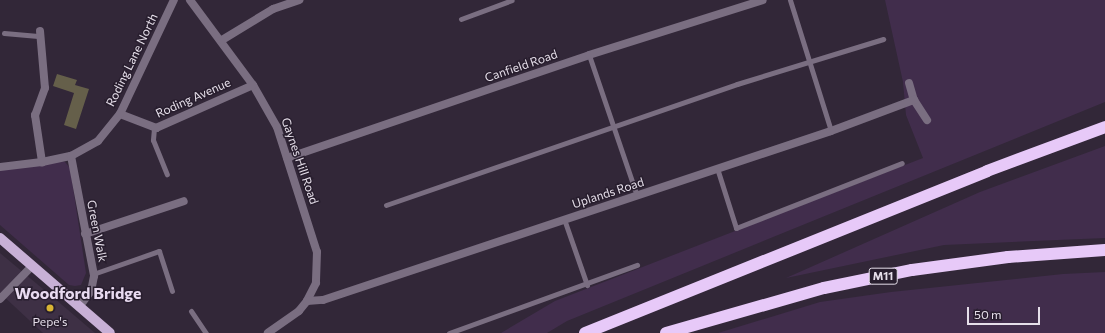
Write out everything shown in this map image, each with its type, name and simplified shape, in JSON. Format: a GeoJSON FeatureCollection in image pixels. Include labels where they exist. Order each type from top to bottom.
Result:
{"type":"FeatureCollection","features":[{"type":"Feature","properties":{"kind":"highway"},"geometry":{"type":"LineString","coordinates":[[585,333],[987,171],[1105,127]]}},
{"type":"Feature","properties":{"kind":"highway","name":"M11"},"geometry":{"type":"LineString","coordinates":[[666,333],[747,308],[824,288],[912,270],[1008,257],[1105,250]]}},
{"type":"Feature","properties":{"kind":"main road"},"geometry":{"type":"LineString","coordinates":[[0,238],[110,333]]}},
{"type":"Feature","properties":{"kind":"street","name":"Roding Lane North"},"geometry":{"type":"LineString","coordinates":[[0,167],[42,162],[71,156],[98,141],[120,114],[174,0]]}},
{"type":"Feature","properties":{"kind":"street","name":"Gaynes Hill Road"},"geometry":{"type":"LineString","coordinates":[[190,0],[222,40],[253,85],[277,127],[317,252],[316,283],[307,301],[299,311],[268,333]]}},
{"type":"Feature","properties":{"kind":"street"},"geometry":{"type":"LineString","coordinates":[[222,40],[273,9],[299,0]]}},
{"type":"Feature","properties":{"kind":"street","name":"Canfield Road"},"geometry":{"type":"LineString","coordinates":[[287,158],[589,55],[763,0]]}},
{"type":"Feature","properties":{"kind":"street"},"geometry":{"type":"LineString","coordinates":[[41,33],[45,88],[35,115],[42,162]]}},
{"type":"Feature","properties":{"kind":"street"},"geometry":{"type":"LineString","coordinates":[[909,83],[914,100],[929,122]]}},
{"type":"Feature","properties":{"kind":"street","name":"Roding Avenue"},"geometry":{"type":"LineString","coordinates":[[120,114],[154,128],[253,85]]}},
{"type":"Feature","properties":{"kind":"street","name":"Uplands Road"},"geometry":{"type":"LineString","coordinates":[[307,301],[323,300],[831,131],[914,100]]}},
{"type":"Feature","properties":{"kind":"street","name":"Green Walk"},"geometry":{"type":"LineString","coordinates":[[71,156],[93,274],[91,291],[79,307]]}},
{"type":"Feature","properties":{"kind":"street"},"geometry":{"type":"LineString","coordinates":[[85,234],[184,201]]}},
{"type":"Feature","properties":{"kind":"street"},"geometry":{"type":"LineString","coordinates":[[0,299],[32,266]]}},
{"type":"Feature","properties":{"kind":"lane"},"geometry":{"type":"LineString","coordinates":[[461,19],[512,0]]}},
{"type":"Feature","properties":{"kind":"lane"},"geometry":{"type":"LineString","coordinates":[[790,0],[831,131]]}},
{"type":"Feature","properties":{"kind":"lane"},"geometry":{"type":"LineString","coordinates":[[4,33],[41,33]]}},
{"type":"Feature","properties":{"kind":"lane"},"geometry":{"type":"LineString","coordinates":[[386,205],[613,127],[883,39]]}},
{"type":"Feature","properties":{"kind":"lane"},"geometry":{"type":"LineString","coordinates":[[589,55],[637,196]]}},
{"type":"Feature","properties":{"kind":"lane"},"geometry":{"type":"LineString","coordinates":[[154,128],[154,144],[167,174]]}},
{"type":"Feature","properties":{"kind":"lane"},"geometry":{"type":"LineString","coordinates":[[717,168],[736,228],[902,163]]}},
{"type":"Feature","properties":{"kind":"lane"},"geometry":{"type":"LineString","coordinates":[[564,219],[587,285]]}},
{"type":"Feature","properties":{"kind":"lane"},"geometry":{"type":"LineString","coordinates":[[93,274],[158,251],[172,291]]}},
{"type":"Feature","properties":{"kind":"lane"},"geometry":{"type":"LineString","coordinates":[[449,333],[587,285],[637,265]]}},
{"type":"Feature","properties":{"kind":"lane"},"geometry":{"type":"LineString","coordinates":[[191,311],[206,333]]}},
{"type":"Feature","properties":{"kind":"shaded area"},"geometry":{"type":"Polygon","coordinates":[[[885,0],[1105,0],[1105,102],[567,321],[547,333],[501,333],[555,301],[923,158],[906,115],[903,82],[885,0]]]}},
{"type":"Feature","properties":{"kind":"shaded area"},"geometry":{"type":"Polygon","coordinates":[[[1105,146],[1105,238],[944,245],[786,278],[980,192],[1105,146]]]}},
{"type":"Feature","properties":{"kind":"shaded area"},"geometry":{"type":"Polygon","coordinates":[[[59,161],[65,162],[70,168],[86,273],[81,285],[75,286],[69,285],[0,225],[0,169],[59,161]]]}},
{"type":"Feature","properties":{"kind":"shaded area"},"geometry":{"type":"Polygon","coordinates":[[[0,253],[95,333],[43,333],[0,293],[0,253]]]}},
{"type":"Feature","properties":{"kind":"shaded area"},"geometry":{"type":"Polygon","coordinates":[[[1105,272],[1105,333],[718,333],[820,302],[891,292],[1063,274],[1105,272]]]}},
{"type":"Feature","properties":{"kind":"building"},"geometry":{"type":"Polygon","coordinates":[[[57,74],[77,80],[75,85],[89,89],[76,129],[64,125],[74,93],[53,86],[57,74]]]}},
{"type":"Feature","properties":{"kind":"place","name":"Pepe's"},"geometry":{"type":"Point","coordinates":[50,308]}},
{"type":"Feature","properties":{"kind":"district","name":"Woodford Bridge"},"geometry":{"type":"Point","coordinates":[78,293]}}]}
